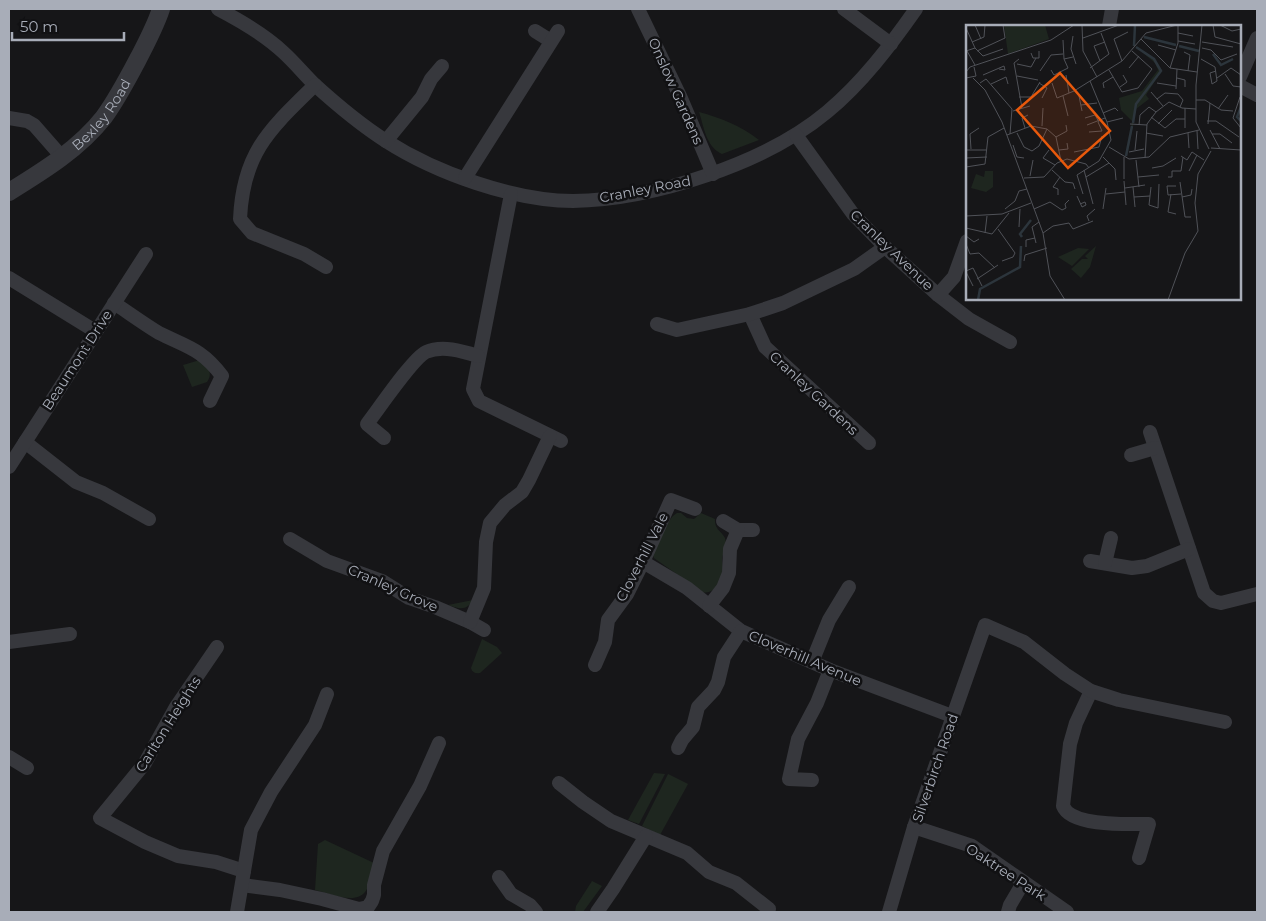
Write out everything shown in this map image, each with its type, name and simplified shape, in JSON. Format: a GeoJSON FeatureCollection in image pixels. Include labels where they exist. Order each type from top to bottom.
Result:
{"type":"FeatureCollection","features":[{"type":"Feature","properties":{"kind":"street","name":"Bexley Road"},"geometry":{"type":"LineString","coordinates":[[9,192],[62,158],[82,140],[108,111],[121,91],[146,43],[161,9]]}},
{"type":"Feature","properties":{"kind":"street","name":"Cranley Road"},"geometry":{"type":"LineString","coordinates":[[218,9],[246,24],[282,51],[343,110],[386,141],[410,155],[465,178],[511,194],[573,201],[615,198],[712,174],[758,155],[796,135],[827,112],[857,84],[891,44],[916,9]]}},
{"type":"Feature","properties":{"kind":"street","name":"Onslow Gardens"},"geometry":{"type":"LineString","coordinates":[[638,9],[680,96],[712,174]]}},
{"type":"Feature","properties":{"kind":"street"},"geometry":{"type":"LineString","coordinates":[[844,9],[891,44]]}},
{"type":"Feature","properties":{"kind":"street"},"geometry":{"type":"LineString","coordinates":[[1109,25],[1112,9]]}},
{"type":"Feature","properties":{"kind":"street"},"geometry":{"type":"LineString","coordinates":[[465,178],[555,36],[535,31]]}},
{"type":"Feature","properties":{"kind":"street"},"geometry":{"type":"LineString","coordinates":[[1241,74],[1257,38]]}},
{"type":"Feature","properties":{"kind":"street"},"geometry":{"type":"LineString","coordinates":[[386,141],[422,97],[431,79],[442,66]]}},
{"type":"Feature","properties":{"kind":"street"},"geometry":{"type":"LineString","coordinates":[[315,85],[278,120],[252,158],[245,177],[241,197],[240,219],[252,233],[304,254],[326,267]]}},
{"type":"Feature","properties":{"kind":"street"},"geometry":{"type":"LineString","coordinates":[[1241,87],[1257,95]]}},
{"type":"Feature","properties":{"kind":"street"},"geometry":{"type":"LineString","coordinates":[[9,118],[27,121],[34,125],[62,158]]}},
{"type":"Feature","properties":{"kind":"street","name":"Cranley Avenue"},"geometry":{"type":"LineString","coordinates":[[796,135],[852,214],[885,247],[938,295],[969,319],[1010,342]]}},
{"type":"Feature","properties":{"kind":"street"},"geometry":{"type":"LineString","coordinates":[[470,622],[484,588],[486,542],[490,523],[505,505],[522,492],[556,438],[479,402],[473,389],[511,194]]}},
{"type":"Feature","properties":{"kind":"street"},"geometry":{"type":"LineString","coordinates":[[938,295],[954,277],[966,244]]}},
{"type":"Feature","properties":{"kind":"street"},"geometry":{"type":"LineString","coordinates":[[657,324],[677,330],[750,314],[783,303],[854,269],[885,247]]}},
{"type":"Feature","properties":{"kind":"street","name":"Beaumont Drive"},"geometry":{"type":"LineString","coordinates":[[9,467],[146,254]]}},
{"type":"Feature","properties":{"kind":"street"},"geometry":{"type":"LineString","coordinates":[[9,278],[95,331]]}},
{"type":"Feature","properties":{"kind":"street"},"geometry":{"type":"LineString","coordinates":[[114,303],[158,332],[196,350],[214,365],[222,376],[210,401]]}},
{"type":"Feature","properties":{"kind":"street","name":"Cranley Gardens"},"geometry":{"type":"LineString","coordinates":[[750,314],[765,347],[869,443]]}},
{"type":"Feature","properties":{"kind":"street"},"geometry":{"type":"LineString","coordinates":[[384,438],[367,424],[412,365],[425,352],[449,348],[478,356]]}},
{"type":"Feature","properties":{"kind":"street"},"geometry":{"type":"LineString","coordinates":[[1150,432],[1204,593],[1213,601],[1221,603],[1257,594]]}},
{"type":"Feature","properties":{"kind":"street"},"geometry":{"type":"LineString","coordinates":[[25,442],[76,482],[103,493],[149,519]]}},
{"type":"Feature","properties":{"kind":"street"},"geometry":{"type":"LineString","coordinates":[[1131,455],[1155,448]]}},
{"type":"Feature","properties":{"kind":"street","name":"Cloverhill Vale"},"geometry":{"type":"LineString","coordinates":[[595,665],[605,642],[608,620],[627,594],[644,562],[671,500],[695,509]]}},
{"type":"Feature","properties":{"kind":"street"},"geometry":{"type":"LineString","coordinates":[[723,521],[738,530],[753,530]]}},
{"type":"Feature","properties":{"kind":"street"},"geometry":{"type":"LineString","coordinates":[[709,606],[723,588],[729,573],[730,549],[738,530]]}},
{"type":"Feature","properties":{"kind":"street"},"geometry":{"type":"LineString","coordinates":[[1105,563],[1111,538]]}},
{"type":"Feature","properties":{"kind":"street","name":"Cranley Grove"},"geometry":{"type":"LineString","coordinates":[[290,539],[327,561],[382,581],[409,598],[435,607],[484,630]]}},
{"type":"Feature","properties":{"kind":"street"},"geometry":{"type":"LineString","coordinates":[[1090,561],[1132,568],[1147,566],[1189,550]]}},
{"type":"Feature","properties":{"kind":"street","name":"Cloverhill Avenue"},"geometry":{"type":"LineString","coordinates":[[644,562],[687,588],[741,631],[830,670],[952,716]]}},
{"type":"Feature","properties":{"kind":"street"},"geometry":{"type":"LineString","coordinates":[[812,662],[829,620],[849,587]]}},
{"type":"Feature","properties":{"kind":"street","name":"Silverbirch Road"},"geometry":{"type":"LineString","coordinates":[[889,912],[914,827],[985,625],[1024,642],[1065,674],[1091,691]]}},
{"type":"Feature","properties":{"kind":"street"},"geometry":{"type":"LineString","coordinates":[[678,748],[693,727],[698,707],[714,690],[718,682],[724,657],[741,631]]}},
{"type":"Feature","properties":{"kind":"street"},"geometry":{"type":"LineString","coordinates":[[9,642],[70,634]]}},
{"type":"Feature","properties":{"kind":"street","name":"Carlton Heights"},"geometry":{"type":"LineString","coordinates":[[217,647],[176,707],[145,763],[100,818],[178,856],[216,862],[244,871]]}},
{"type":"Feature","properties":{"kind":"street"},"geometry":{"type":"LineString","coordinates":[[812,780],[789,779],[798,739],[817,703],[830,670]]}},
{"type":"Feature","properties":{"kind":"street"},"geometry":{"type":"LineString","coordinates":[[1139,858],[1149,824],[1106,824],[1072,816],[1065,812],[1063,806],[1070,744],[1076,723],[1091,691],[1119,700],[1225,722]]}},
{"type":"Feature","properties":{"kind":"street"},"geometry":{"type":"LineString","coordinates":[[237,912],[251,830],[271,792],[315,725],[327,694]]}},
{"type":"Feature","properties":{"kind":"street"},"geometry":{"type":"LineString","coordinates":[[242,885],[296,894],[360,909],[368,907],[374,895],[374,885],[383,850],[420,786],[439,743]]}},
{"type":"Feature","properties":{"kind":"street"},"geometry":{"type":"LineString","coordinates":[[9,757],[27,768]]}},
{"type":"Feature","properties":{"kind":"street"},"geometry":{"type":"LineString","coordinates":[[559,782],[582,802],[611,821],[687,853],[709,872],[736,883],[770,909]]}},
{"type":"Feature","properties":{"kind":"street","name":"Oaktree Park"},"geometry":{"type":"LineString","coordinates":[[914,827],[972,846],[1067,912]]}},
{"type":"Feature","properties":{"kind":"street"},"geometry":{"type":"LineString","coordinates":[[597,912],[646,836]]}},
{"type":"Feature","properties":{"kind":"street"},"geometry":{"type":"LineString","coordinates":[[499,877],[511,894],[530,905],[536,912]]}},
{"type":"Feature","properties":{"kind":"street"},"geometry":{"type":"LineString","coordinates":[[1008,912],[1023,883]]}},
{"type":"Feature","properties":{"kind":"shaded area"},"geometry":{"type":"Polygon","coordinates":[[[699,112],[730,123],[759,140],[722,154],[712,147],[709,142],[699,112]]]}},
{"type":"Feature","properties":{"kind":"shaded area"},"geometry":{"type":"Polygon","coordinates":[[[200,360],[209,370],[209,379],[207,382],[192,387],[183,365],[200,360]]]}},
{"type":"Feature","properties":{"kind":"shaded area"},"geometry":{"type":"Polygon","coordinates":[[[677,513],[694,519],[701,513],[715,519],[716,527],[724,536],[726,545],[722,558],[723,578],[717,587],[711,591],[702,592],[654,558],[653,555],[663,532],[677,513]]]}},
{"type":"Feature","properties":{"kind":"shaded area"},"geometry":{"type":"Polygon","coordinates":[[[473,600],[471,604],[462,608],[448,605],[473,600]]]}},
{"type":"Feature","properties":{"kind":"shaded area"},"geometry":{"type":"Polygon","coordinates":[[[482,639],[497,647],[502,653],[480,673],[477,673],[473,672],[471,668],[482,639]]]}},
{"type":"Feature","properties":{"kind":"shaded area"},"geometry":{"type":"Polygon","coordinates":[[[654,773],[665,774],[639,824],[628,820],[654,773]]]}},
{"type":"Feature","properties":{"kind":"shaded area"},"geometry":{"type":"Polygon","coordinates":[[[668,774],[688,784],[660,835],[642,826],[668,774]]]}},
{"type":"Feature","properties":{"kind":"shaded area"},"geometry":{"type":"Polygon","coordinates":[[[325,840],[374,863],[370,883],[363,894],[350,898],[315,890],[318,844],[325,840]]]}},
{"type":"Feature","properties":{"kind":"shaded area"},"geometry":{"type":"Polygon","coordinates":[[[592,881],[602,886],[583,912],[575,912],[576,906],[592,881]]]}}]}
